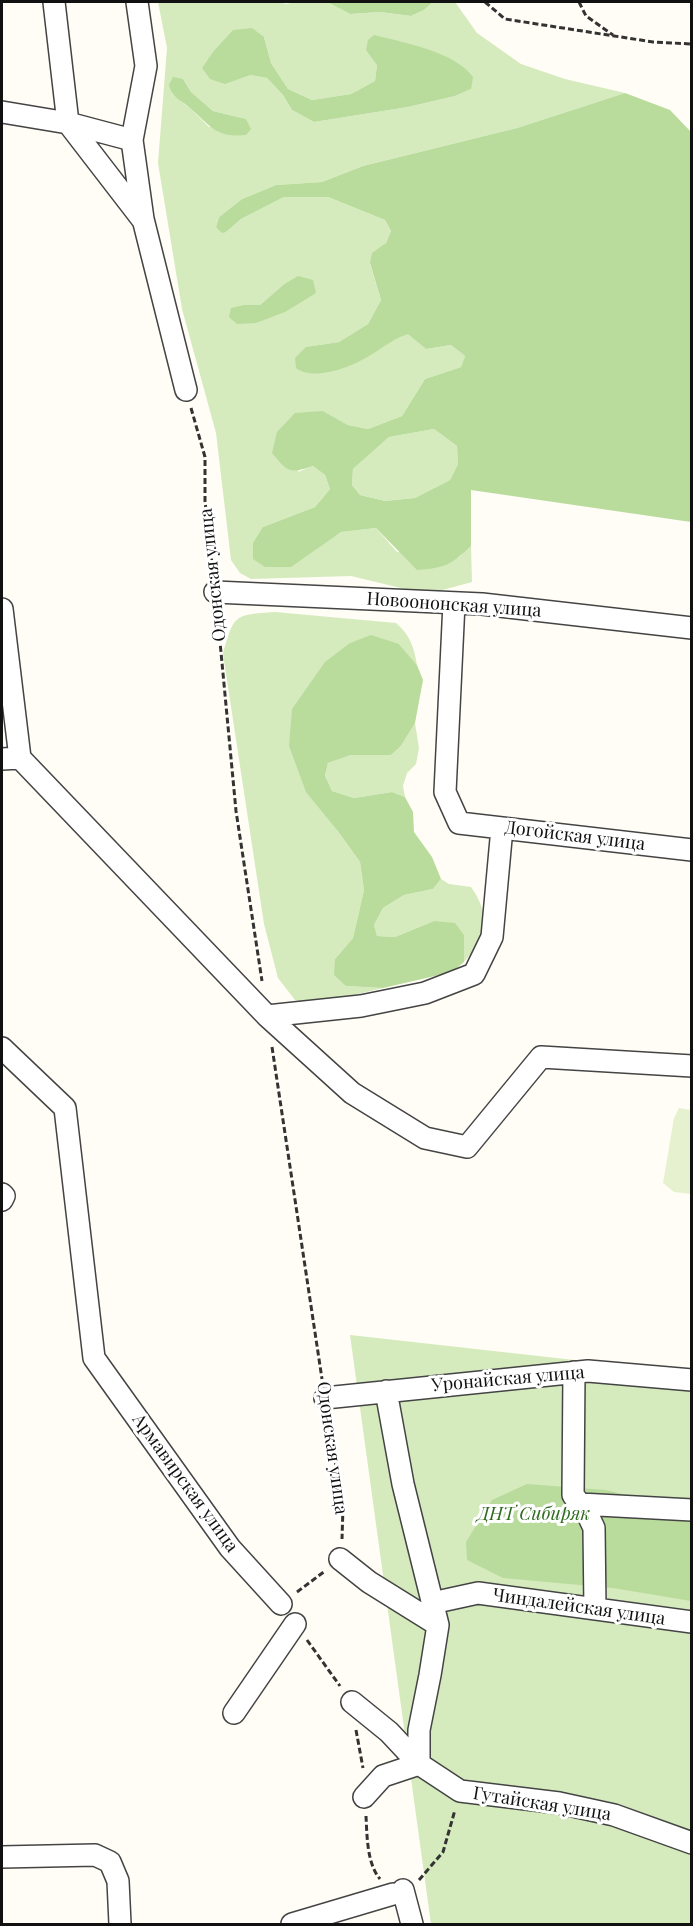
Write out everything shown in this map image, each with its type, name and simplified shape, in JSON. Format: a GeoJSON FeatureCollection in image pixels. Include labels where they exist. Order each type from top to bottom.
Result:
{"type":"FeatureCollection","features":[{"type":"Feature","properties":{"kind":"street"},"geometry":{"type":"LineString","coordinates":[[54,2],[68,123],[142,219]]}},
{"type":"Feature","properties":{"kind":"street"},"geometry":{"type":"LineString","coordinates":[[137,2],[146,66],[132,140],[142,219],[186,390]]}},
{"type":"Feature","properties":{"kind":"street"},"geometry":{"type":"LineString","coordinates":[[2,112],[68,123],[132,140]]}},
{"type":"Feature","properties":{"kind":"street","name":"Новоононская улица"},"geometry":{"type":"LineString","coordinates":[[215,592],[482,604],[692,628]]}},
{"type":"Feature","properties":{"kind":"street","name":"Догойская улица"},"geometry":{"type":"LineString","coordinates":[[454,603],[445,792],[459,823],[692,850]]}},
{"type":"Feature","properties":{"kind":"street"},"geometry":{"type":"LineString","coordinates":[[2,609],[11,758],[267,1016],[352,1093],[425,1138],[467,1148],[541,1056],[692,1066]]}},
{"type":"Feature","properties":{"kind":"street"},"geometry":{"type":"LineString","coordinates":[[267,1016],[361,1006],[425,993],[474,974],[492,937],[502,828]]}},
{"type":"Feature","properties":{"kind":"street","name":"Армавирская улица"},"geometry":{"type":"LineString","coordinates":[[2,1048],[65,1108],[94,1358],[230,1548],[282,1604]]}},
{"type":"Feature","properties":{"kind":"street","name":"Уронайская улица"},"geometry":{"type":"LineString","coordinates":[[325,1398],[588,1371],[692,1380]]}},
{"type":"Feature","properties":{"kind":"street"},"geometry":{"type":"LineString","coordinates":[[574,1372],[573,1495],[587,1513],[594,1528],[595,1609]]}},
{"type":"Feature","properties":{"kind":"street"},"geometry":{"type":"LineString","coordinates":[[386,1391],[403,1484],[438,1626],[419,1731],[419,1764]]}},
{"type":"Feature","properties":{"kind":"street"},"geometry":{"type":"LineString","coordinates":[[580,1504],[692,1510]]}},
{"type":"Feature","properties":{"kind":"street"},"geometry":{"type":"LineString","coordinates":[[340,1559],[369,1582],[438,1626]]}},
{"type":"Feature","properties":{"kind":"street","name":"Чиндалейская улица"},"geometry":{"type":"LineString","coordinates":[[432,1603],[478,1593],[692,1622]]}},
{"type":"Feature","properties":{"kind":"street"},"geometry":{"type":"LineString","coordinates":[[234,1713],[295,1624]]}},
{"type":"Feature","properties":{"kind":"street"},"geometry":{"type":"LineString","coordinates":[[352,1702],[389,1732],[419,1764],[460,1791]]}},
{"type":"Feature","properties":{"kind":"street"},"geometry":{"type":"LineString","coordinates":[[364,1797],[383,1776],[419,1764]]}},
{"type":"Feature","properties":{"kind":"street","name":"Гутайская улица"},"geometry":{"type":"LineString","coordinates":[[460,1791],[559,1803],[615,1815],[692,1843]]}},
{"type":"Feature","properties":{"kind":"street"},"geometry":{"type":"LineString","coordinates":[[2,1857],[95,1855],[110,1862],[118,1881],[120,1924]]}},
{"type":"Feature","properties":{"kind":"street"},"geometry":{"type":"LineString","coordinates":[[292,1924],[398,1892],[412,1924]]}},
{"type":"Feature","properties":{"kind":"path"},"geometry":{"type":"LineString","coordinates":[[485,2],[505,19],[653,42],[692,44]]}},
{"type":"Feature","properties":{"kind":"path"},"geometry":{"type":"LineString","coordinates":[[579,2],[586,16],[615,36]]}},
{"type":"Feature","properties":{"kind":"path","name":"Одонская улица"},"geometry":{"type":"LineString","coordinates":[[186,390],[205,457],[206,501],[236,811],[262,982]]}},
{"type":"Feature","properties":{"kind":"path","name":"Одонская улица"},"geometry":{"type":"LineString","coordinates":[[267,1016],[325,1398],[344,1507],[340,1559]]}},
{"type":"Feature","properties":{"kind":"path"},"geometry":{"type":"LineString","coordinates":[[282,1604],[340,1559]]}},
{"type":"Feature","properties":{"kind":"path"},"geometry":{"type":"LineString","coordinates":[[295,1624],[352,1702],[364,1776],[368,1839],[374,1872],[398,1892],[415,1886],[443,1852],[460,1791]]}},
{"type":"Feature","properties":{"kind":"green space"},"geometry":{"type":"Polygon","coordinates":[[[158,2],[279,2],[286,4],[327,2],[350,14],[380,12],[411,16],[424,10],[433,2],[455,2],[477,33],[521,64],[565,79],[625,93],[517,128],[363,166],[322,182],[276,185],[242,199],[219,217],[216,227],[226,232],[241,219],[284,197],[328,197],[385,220],[391,231],[386,243],[370,264],[381,300],[368,324],[339,342],[306,347],[397,337],[408,333],[426,349],[451,345],[465,356],[461,367],[425,379],[402,416],[368,429],[348,425],[323,411],[298,472],[313,466],[325,475],[330,489],[315,507],[263,527],[322,544],[341,532],[376,528],[397,552],[458,558],[471,546],[472,582],[435,592],[413,591],[351,576],[251,579],[240,573],[231,560],[216,433],[182,309],[158,163],[167,48],[158,2]],[[264,37],[250,75],[267,78],[283,95],[292,110],[314,122],[408,107],[455,96],[471,89],[377,65],[375,81],[351,94],[312,100],[288,89],[271,63],[264,37]],[[183,79],[172,94],[209,127],[246,119],[213,111],[191,92],[183,79]],[[283,285],[260,305],[244,305],[256,323],[283,285]]]}},
{"type":"Feature","properties":{"kind":"green space"},"geometry":{"type":"Polygon","coordinates":[[[327,2],[433,2],[424,10],[411,16],[380,12],[350,14],[327,2]]]}},
{"type":"Feature","properties":{"kind":"green space"},"geometry":{"type":"Polygon","coordinates":[[[252,28],[264,37],[271,63],[288,89],[312,100],[351,94],[375,81],[377,65],[366,50],[368,40],[374,35],[428,49],[454,61],[473,77],[471,89],[455,96],[408,107],[314,122],[292,110],[283,95],[267,78],[250,75],[225,84],[210,79],[202,68],[233,30],[252,28]]]}},
{"type":"Feature","properties":{"kind":"green space"},"geometry":{"type":"Polygon","coordinates":[[[173,77],[183,79],[191,92],[213,111],[246,119],[251,129],[246,135],[228,135],[215,130],[173,94],[169,85],[173,77]]]}},
{"type":"Feature","properties":{"kind":"green space"},"geometry":{"type":"Polygon","coordinates":[[[625,93],[670,110],[691,132],[691,522],[471,490],[471,546],[447,564],[417,570],[376,528],[341,532],[291,567],[265,567],[253,559],[253,543],[263,527],[315,507],[330,489],[325,475],[313,466],[289,470],[272,453],[277,432],[295,413],[323,411],[348,425],[368,429],[402,416],[425,379],[461,367],[465,356],[451,345],[426,349],[408,334],[365,359],[335,371],[302,372],[296,368],[295,358],[306,347],[339,342],[368,324],[381,300],[370,263],[372,253],[386,243],[391,231],[385,220],[328,197],[284,197],[241,219],[222,233],[216,227],[219,217],[242,199],[276,185],[322,182],[363,166],[517,128],[625,93]],[[434,429],[389,437],[353,469],[352,485],[360,495],[385,501],[415,498],[450,480],[458,464],[457,446],[434,429]]]}},
{"type":"Feature","properties":{"kind":"green space"},"geometry":{"type":"Polygon","coordinates":[[[298,276],[313,280],[316,293],[285,312],[256,323],[237,324],[229,317],[231,308],[260,305],[283,285],[298,276]]]}},
{"type":"Feature","properties":{"kind":"green space"},"geometry":{"type":"Polygon","coordinates":[[[434,429],[457,446],[458,464],[450,480],[415,498],[385,501],[360,495],[352,485],[353,469],[389,437],[434,429]]]}},
{"type":"Feature","properties":{"kind":"green space"},"geometry":{"type":"Polygon","coordinates":[[[275,612],[396,623],[411,642],[417,665],[399,644],[293,709],[337,830],[360,862],[364,890],[353,938],[335,959],[346,986],[383,988],[313,1005],[295,1000],[278,978],[264,924],[223,654],[233,624],[238,619],[251,614],[275,612]]]}},
{"type":"Feature","properties":{"kind":"green space"},"geometry":{"type":"Polygon","coordinates":[[[371,635],[399,644],[417,665],[423,680],[415,723],[401,746],[391,755],[351,755],[328,763],[325,775],[332,791],[354,798],[392,792],[405,797],[413,812],[414,832],[432,857],[441,879],[433,889],[404,895],[383,908],[374,925],[377,936],[395,937],[434,921],[455,923],[464,935],[464,962],[452,972],[383,988],[346,986],[334,975],[335,959],[353,938],[364,890],[360,862],[306,792],[289,746],[292,709],[325,662],[350,643],[371,635]]]}},
{"type":"Feature","properties":{"kind":"green space"},"geometry":{"type":"Polygon","coordinates":[[[415,723],[419,748],[416,764],[407,773],[403,786],[405,797],[392,792],[354,798],[332,791],[325,774],[328,763],[351,755],[391,755],[401,746],[415,723]]]}},
{"type":"Feature","properties":{"kind":"green space"},"geometry":{"type":"Polygon","coordinates":[[[441,879],[449,884],[471,887],[483,913],[483,935],[464,962],[464,935],[434,921],[395,937],[377,936],[374,925],[383,908],[404,895],[433,889],[441,879]]]}},
{"type":"Feature","properties":{"kind":"green space"},"geometry":{"type":"Polygon","coordinates":[[[679,1108],[691,1110],[691,1194],[674,1192],[663,1183],[674,1118],[679,1108]]]}},
{"type":"Feature","properties":{"kind":"green space","name":"ДНТ Сибиряк"},"geometry":{"type":"Polygon","coordinates":[[[350,1335],[691,1373],[691,1924],[431,1924],[350,1335]]]}},
{"type":"Feature","properties":{"kind":"green space"},"geometry":{"type":"Polygon","coordinates":[[[527,1484],[606,1490],[691,1511],[691,1601],[613,1588],[503,1578],[467,1560],[466,1542],[492,1500],[527,1484]]]}}]}
